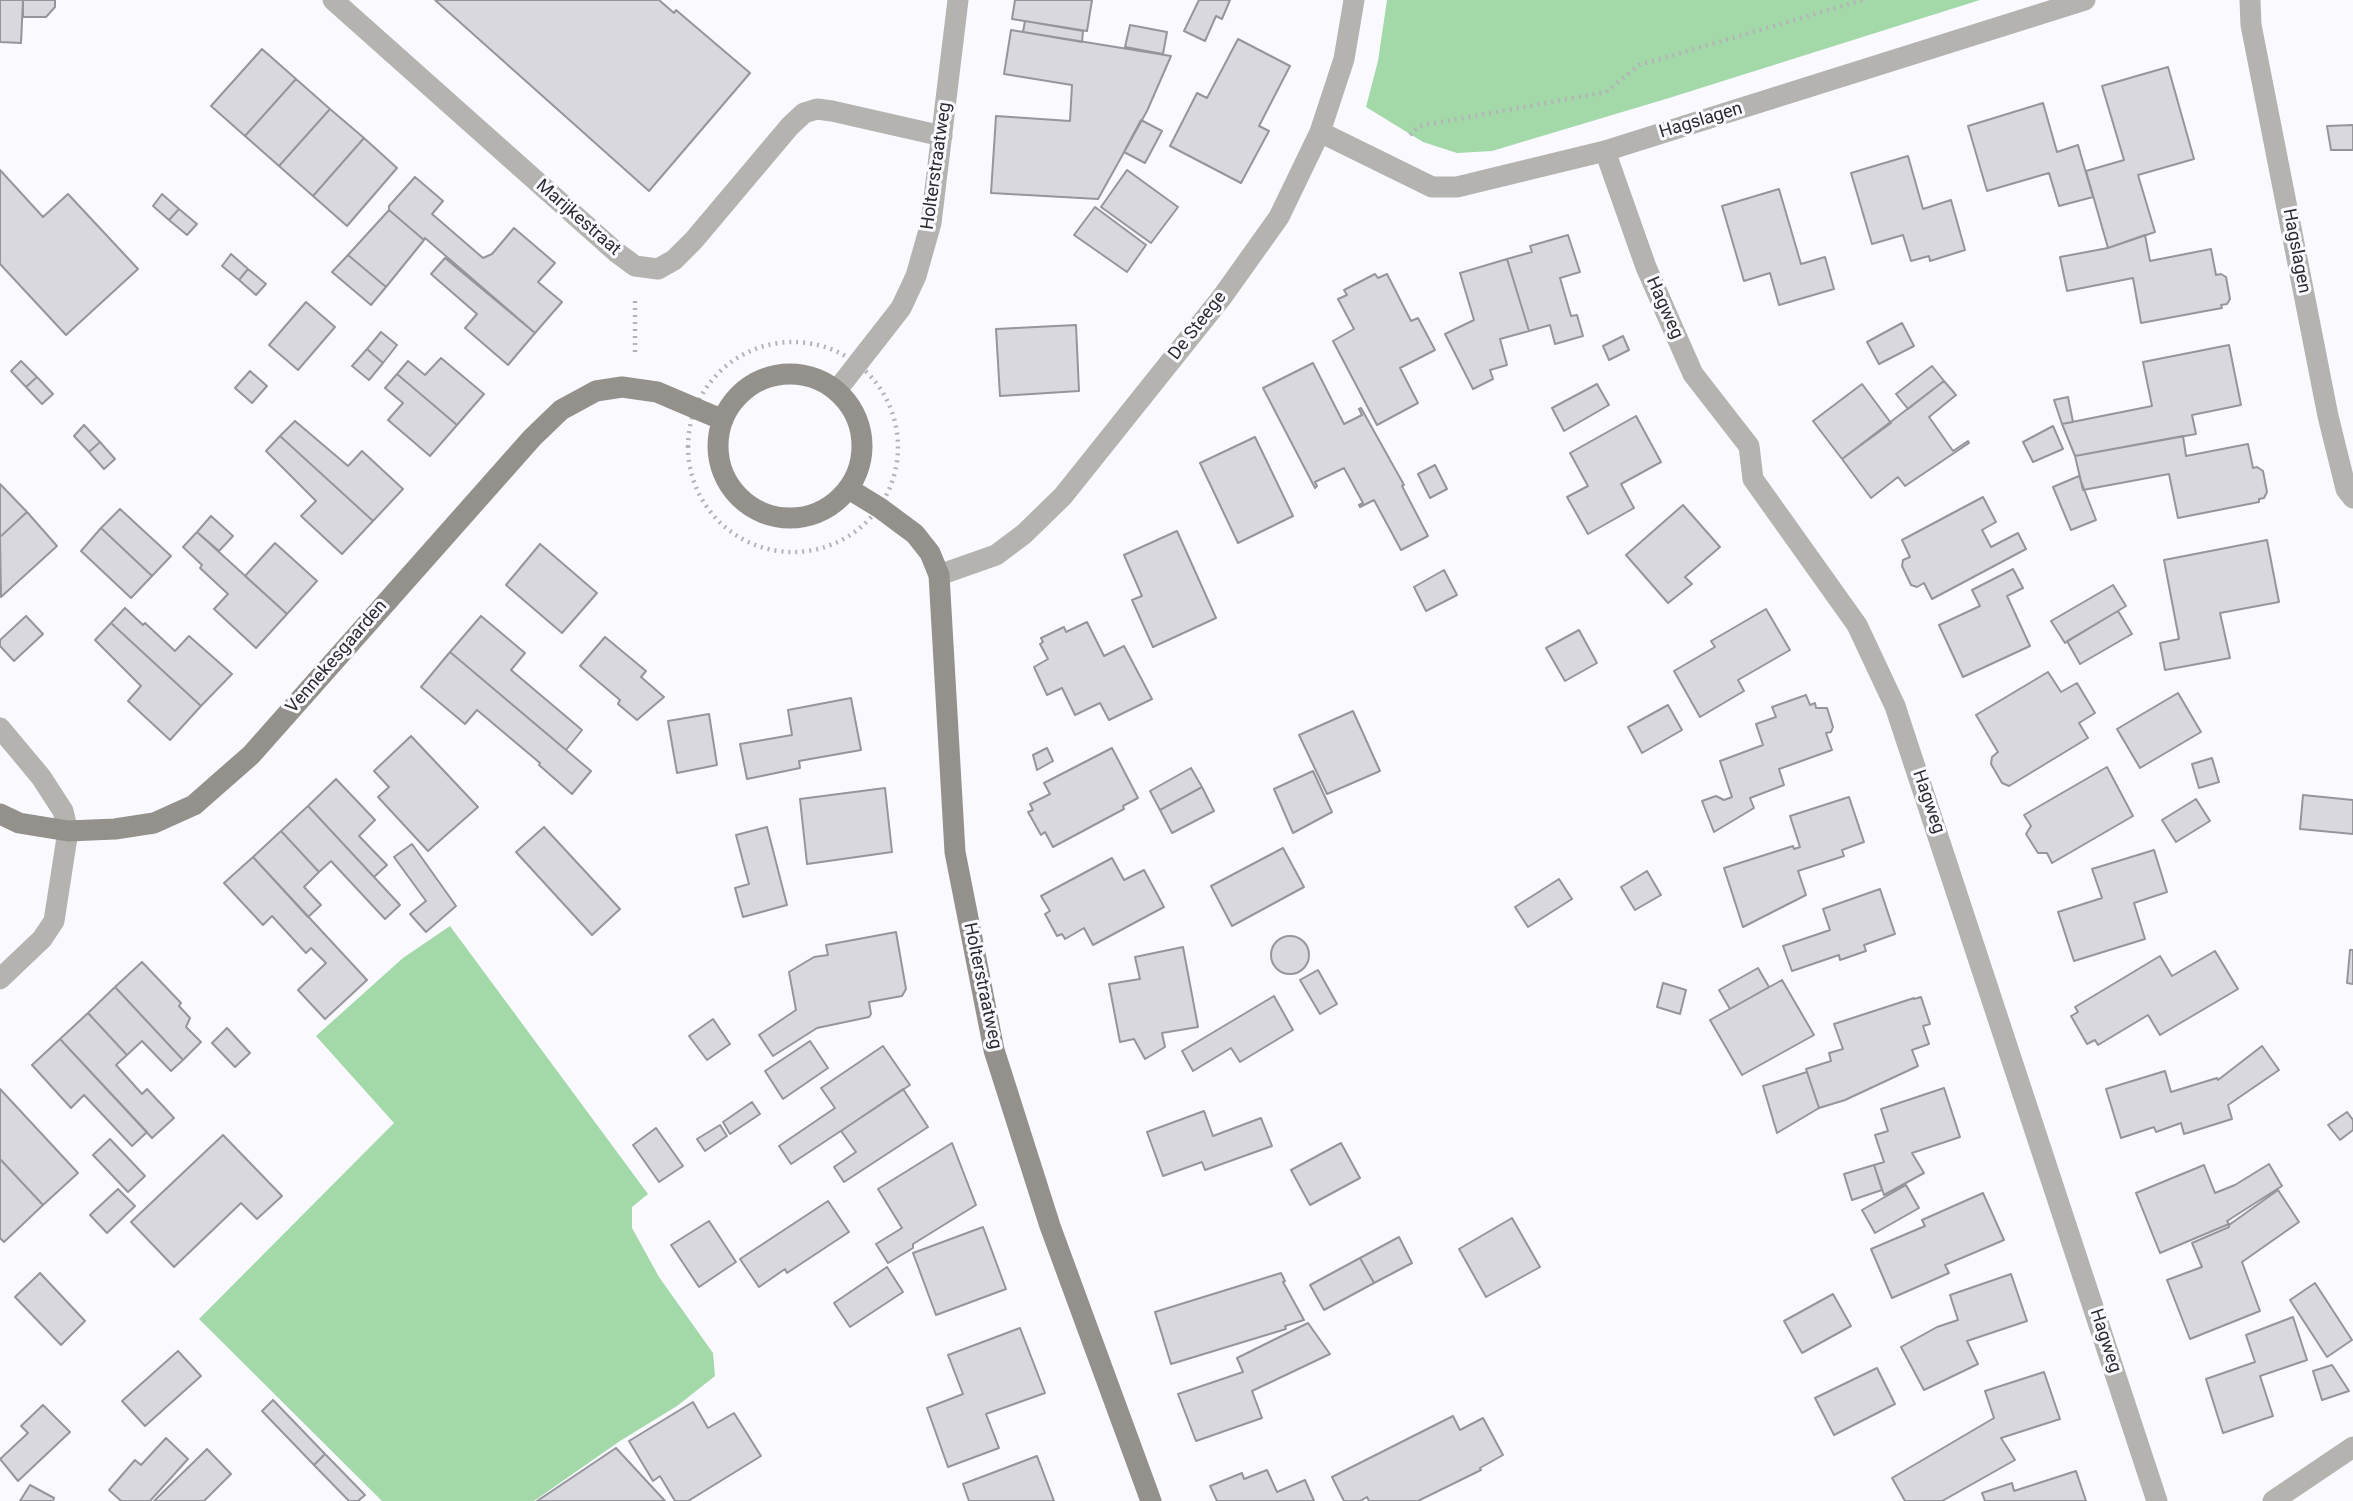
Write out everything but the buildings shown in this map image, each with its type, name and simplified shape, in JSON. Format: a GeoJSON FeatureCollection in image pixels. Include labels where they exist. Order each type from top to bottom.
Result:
{"type":"FeatureCollection","features":[{"type":"Feature","properties":{"kind":"main road"},"geometry":{"type":"LineString","coordinates":[[782,374],[802,374],[821,380],[837,390],[850,404],[858,419],[863,438],[863,455],[858,473],[849,489],[834,504],[816,514],[796,518],[775,517],[755,510],[739,497],[726,480],[719,461],[718,440],[723,420],[732,403],[746,388],[763,378],[782,374]]}},
{"type":"Feature","properties":{"kind":"main road","name":"Vennekesgaarden"},"geometry":{"type":"LineString","coordinates":[[0,814],[19,823],[68,831],[115,829],[154,823],[194,805],[251,755],[522,448],[561,410],[596,391],[622,387],[657,392],[723,420]]}},
{"type":"Feature","properties":{"kind":"main road","name":"Holterstraatweg"},"geometry":{"type":"LineString","coordinates":[[849,489],[915,534],[930,553],[939,575],[955,852],[994,1050],[1050,1226],[1151,1501]]}},
{"type":"Feature","properties":{"kind":"street","name":"Marijkestraat"},"geometry":{"type":"LineString","coordinates":[[333,0],[616,252],[635,265],[658,270],[674,260],[804,113],[817,109],[832,111],[942,135]]}},
{"type":"Feature","properties":{"kind":"street","name":"Holterstraatweg"},"geometry":{"type":"LineString","coordinates":[[837,390],[901,308],[916,275],[931,223],[958,0]]}},
{"type":"Feature","properties":{"kind":"street","name":"De Steege"},"geometry":{"type":"LineString","coordinates":[[939,575],[996,555],[1024,534],[1063,496],[1222,297],[1279,217],[1320,132],[1344,59],[1354,0]]}},
{"type":"Feature","properties":{"kind":"street","name":"Hagslagen"},"geometry":{"type":"LineString","coordinates":[[1320,132],[1432,187],[1457,187],[1605,151],[2085,0]]}},
{"type":"Feature","properties":{"kind":"street","name":"Hagslagen"},"geometry":{"type":"LineString","coordinates":[[2250,0],[2252,25],[2328,416],[2346,489],[2353,498]]}},
{"type":"Feature","properties":{"kind":"street","name":"Hagweg"},"geometry":{"type":"LineString","coordinates":[[1605,151],[1646,267],[1693,374],[1749,446],[1753,479],[1857,625],[1895,706],[2157,1501]]}},
{"type":"Feature","properties":{"kind":"street"},"geometry":{"type":"LineString","coordinates":[[0,728],[41,778],[63,811],[68,831],[54,921],[42,939],[0,979]]}},
{"type":"Feature","properties":{"kind":"street"},"geometry":{"type":"LineString","coordinates":[[2273,1501],[2353,1447]]}},
{"type":"Feature","properties":{"kind":"path"},"geometry":{"type":"LineString","coordinates":[[1381,162],[1419,126],[1606,92],[1639,65],[1863,0]]}},
{"type":"Feature","properties":{"kind":"path"},"geometry":{"type":"LineString","coordinates":[[635,265],[635,389]]}},
{"type":"Feature","properties":{"kind":"path"},"geometry":{"type":"LineString","coordinates":[[785,341],[824,345],[858,363],[880,387],[894,415],[896,426],[899,447],[894,479],[880,508],[848,538],[806,552],[763,549],[724,528],[696,493],[686,450],[694,407],[715,374],[747,351],[785,341]]}},
{"type":"Feature","properties":{"kind":"green space"},"geometry":{"type":"Polygon","coordinates":[[[1387,0],[1980,0],[1492,151],[1457,153],[1423,142],[1366,107],[1378,61],[1387,0]]]}},
{"type":"Feature","properties":{"kind":"green space"},"geometry":{"type":"Polygon","coordinates":[[[450,926],[648,1194],[632,1207],[632,1228],[659,1277],[713,1353],[715,1376],[677,1406],[620,1441],[534,1501],[382,1501],[199,1319],[394,1123],[316,1036],[403,958],[450,926]]]}}]}
